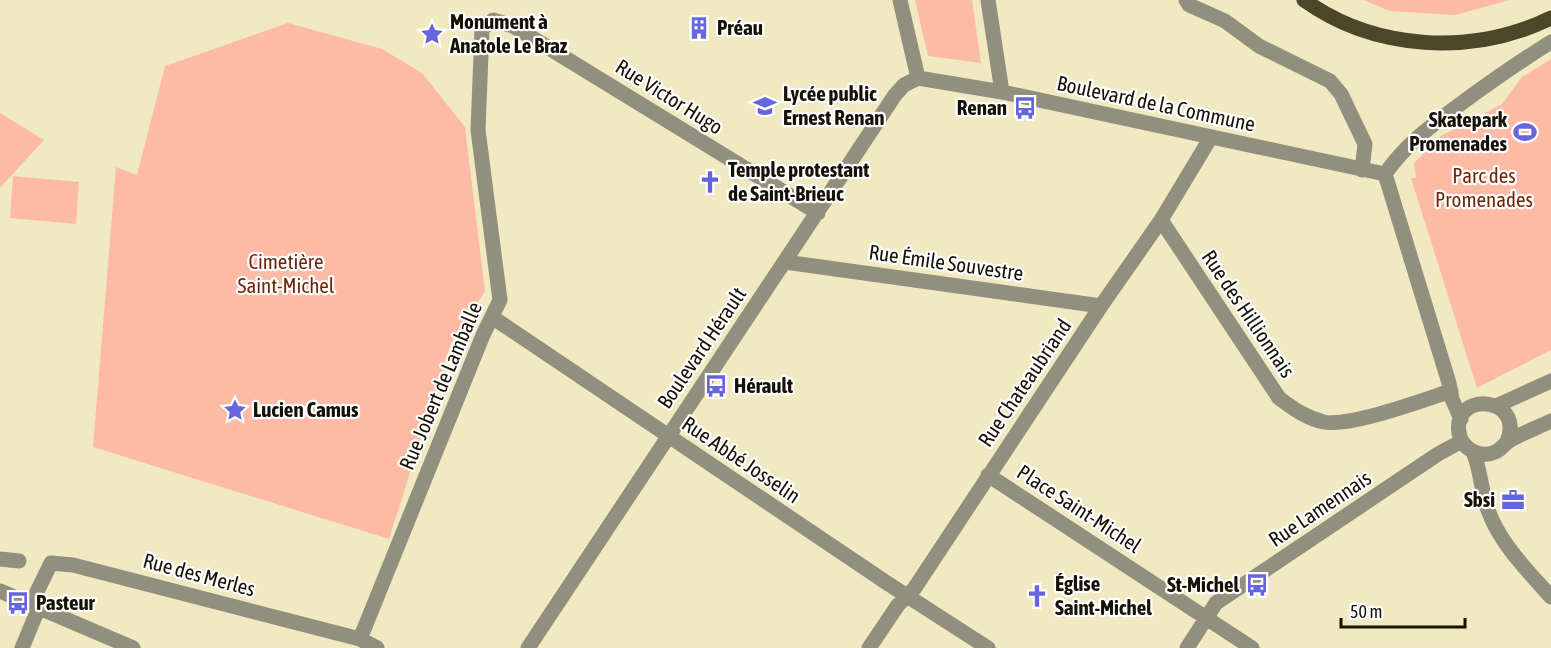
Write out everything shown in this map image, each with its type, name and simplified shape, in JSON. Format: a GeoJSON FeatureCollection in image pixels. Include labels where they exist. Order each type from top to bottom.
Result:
{"type":"FeatureCollection","features":[{"type":"Feature","properties":{"kind":"main road"},"geometry":{"type":"LineString","coordinates":[[1304,0],[1331,16],[1416,43],[1464,43],[1519,30],[1551,18]]}},
{"type":"Feature","properties":{"kind":"main road"},"geometry":{"type":"LineString","coordinates":[[1386,35],[1462,35],[1488,31],[1516,23],[1551,8]]}},
{"type":"Feature","properties":{"kind":"street"},"geometry":{"type":"LineString","coordinates":[[900,0],[918,78]]}},
{"type":"Feature","properties":{"kind":"street"},"geometry":{"type":"LineString","coordinates":[[988,0],[1002,92]]}},
{"type":"Feature","properties":{"kind":"street"},"geometry":{"type":"LineString","coordinates":[[1186,0],[1189,5],[1225,21],[1260,46],[1330,81],[1341,94],[1365,144],[1362,170]]}},
{"type":"Feature","properties":{"kind":"street","name":"Rue Victor Hugo"},"geometry":{"type":"LineString","coordinates":[[482,29],[489,22],[497,20],[513,26],[818,213]]}},
{"type":"Feature","properties":{"kind":"street","name":"Rue Jobert de Lamballe"},"geometry":{"type":"LineString","coordinates":[[360,639],[500,300],[478,130],[482,29]]}},
{"type":"Feature","properties":{"kind":"street"},"geometry":{"type":"LineString","coordinates":[[1461,419],[1452,399],[1385,174],[1402,150],[1430,124],[1504,71],[1551,42]]}},
{"type":"Feature","properties":{"kind":"street","name":"Boulevard de la Commune"},"geometry":{"type":"LineString","coordinates":[[918,78],[1002,92],[1385,174]]}},
{"type":"Feature","properties":{"kind":"street","name":"Boulevard Hérault"},"geometry":{"type":"LineString","coordinates":[[528,648],[895,95],[904,85],[918,78]]}},
{"type":"Feature","properties":{"kind":"street","name":"Rue Chateaubriand"},"geometry":{"type":"LineString","coordinates":[[869,648],[898,605],[909,596],[1101,306],[1161,220],[1211,137]]}},
{"type":"Feature","properties":{"kind":"street","name":"Rue des Hillionnais"},"geometry":{"type":"LineString","coordinates":[[1161,220],[1279,398],[1301,415],[1326,422],[1350,421],[1451,391]]}},
{"type":"Feature","properties":{"kind":"street","name":"Rue Émile Souvestre"},"geometry":{"type":"LineString","coordinates":[[785,262],[1101,306]]}},
{"type":"Feature","properties":{"kind":"street","name":"Rue Abbé Josselin"},"geometry":{"type":"LineString","coordinates":[[492,317],[887,584],[909,596]]}},
{"type":"Feature","properties":{"kind":"street"},"geometry":{"type":"LineString","coordinates":[[1451,391],[1476,404],[1496,406],[1545,384]]}},
{"type":"Feature","properties":{"kind":"street"},"geometry":{"type":"LineString","coordinates":[[1508,418],[1545,384]]}},
{"type":"Feature","properties":{"kind":"street"},"geometry":{"type":"LineString","coordinates":[[1476,404],[1461,419],[1459,426],[1497,530],[1551,597]]}},
{"type":"Feature","properties":{"kind":"street"},"geometry":{"type":"LineString","coordinates":[[1496,406],[1508,418],[1510,430],[1507,442]]}},
{"type":"Feature","properties":{"kind":"street"},"geometry":{"type":"LineString","coordinates":[[1484,495],[1492,453],[1507,442],[1551,421]]}},
{"type":"Feature","properties":{"kind":"street"},"geometry":{"type":"LineString","coordinates":[[1468,447],[1492,453]]}},
{"type":"Feature","properties":{"kind":"street","name":"Rue Lamennais"},"geometry":{"type":"LineString","coordinates":[[1206,617],[1216,603],[1438,454],[1468,447]]}},
{"type":"Feature","properties":{"kind":"street","name":"Place Saint-Michel"},"geometry":{"type":"LineString","coordinates":[[988,475],[1252,648]]}},
{"type":"Feature","properties":{"kind":"street"},"geometry":{"type":"LineString","coordinates":[[0,559],[19,561]]}},
{"type":"Feature","properties":{"kind":"street","name":"Rue des Merles"},"geometry":{"type":"LineString","coordinates":[[35,606],[51,563],[73,565],[360,639],[377,648]]}},
{"type":"Feature","properties":{"kind":"street"},"geometry":{"type":"LineString","coordinates":[[0,591],[133,648]]}},
{"type":"Feature","properties":{"kind":"street"},"geometry":{"type":"LineString","coordinates":[[909,596],[988,648]]}},
{"type":"Feature","properties":{"kind":"street"},"geometry":{"type":"LineString","coordinates":[[22,648],[35,606]]}},
{"type":"Feature","properties":{"kind":"street"},"geometry":{"type":"LineString","coordinates":[[1187,648],[1206,617]]}},
{"type":"Feature","properties":{"kind":"green space"},"geometry":{"type":"Polygon","coordinates":[[[915,0],[972,0],[981,63],[928,56],[915,0]]]}},
{"type":"Feature","properties":{"kind":"green space"},"geometry":{"type":"Polygon","coordinates":[[[1363,0],[1510,0],[1455,15],[1390,11],[1363,0]]]}},
{"type":"Feature","properties":{"kind":"green space","name":"Cimetière Saint-Michel"},"geometry":{"type":"Polygon","coordinates":[[[288,23],[382,49],[422,73],[465,127],[485,291],[451,343],[389,539],[93,447],[116,167],[137,175],[165,66],[288,23]]]}},
{"type":"Feature","properties":{"kind":"green space","name":"Parc des Promenades"},"geometry":{"type":"Polygon","coordinates":[[[1551,59],[1551,350],[1477,388],[1411,178],[1416,178],[1414,163],[1441,136],[1502,104],[1522,77],[1551,59]]]}},
{"type":"Feature","properties":{"kind":"green space"},"geometry":{"type":"Polygon","coordinates":[[[0,113],[44,140],[0,188],[0,113]]]}},
{"type":"Feature","properties":{"kind":"green space"},"geometry":{"type":"Polygon","coordinates":[[[13,176],[79,182],[76,224],[10,218],[13,176]]]}},
{"type":"Feature","properties":{"kind":"place","name":"Préau"},"geometry":{"type":"Point","coordinates":[699,28]}},
{"type":"Feature","properties":{"kind":"place","name":"Monument à Anatole Le Braz"},"geometry":{"type":"Point","coordinates":[432,34]}},
{"type":"Feature","properties":{"kind":"place","name":"Lycée public Ernest Renan"},"geometry":{"type":"Point","coordinates":[765,106]}},
{"type":"Feature","properties":{"kind":"place","name":"Renan"},"geometry":{"type":"Point","coordinates":[1025,108]}},
{"type":"Feature","properties":{"kind":"place","name":"Skatepark Promenades"},"geometry":{"type":"Point","coordinates":[1525,132]}},
{"type":"Feature","properties":{"kind":"place","name":"Temple protestant de Saint-Brieuc"},"geometry":{"type":"Point","coordinates":[710,182]}},
{"type":"Feature","properties":{"kind":"place","name":"Hérault"},"geometry":{"type":"Point","coordinates":[716,386]}},
{"type":"Feature","properties":{"kind":"place","name":"Lucien Camus"},"geometry":{"type":"Point","coordinates":[235,410]}},
{"type":"Feature","properties":{"kind":"place","name":"Sbsi"},"geometry":{"type":"Point","coordinates":[1513,500]}},
{"type":"Feature","properties":{"kind":"place","name":"St-Michel"},"geometry":{"type":"Point","coordinates":[1257,585]}},
{"type":"Feature","properties":{"kind":"place","name":"Église Saint-Michel"},"geometry":{"type":"Point","coordinates":[1037,596]}},
{"type":"Feature","properties":{"kind":"place","name":"Pasteur"},"geometry":{"type":"Point","coordinates":[18,603]}}]}
